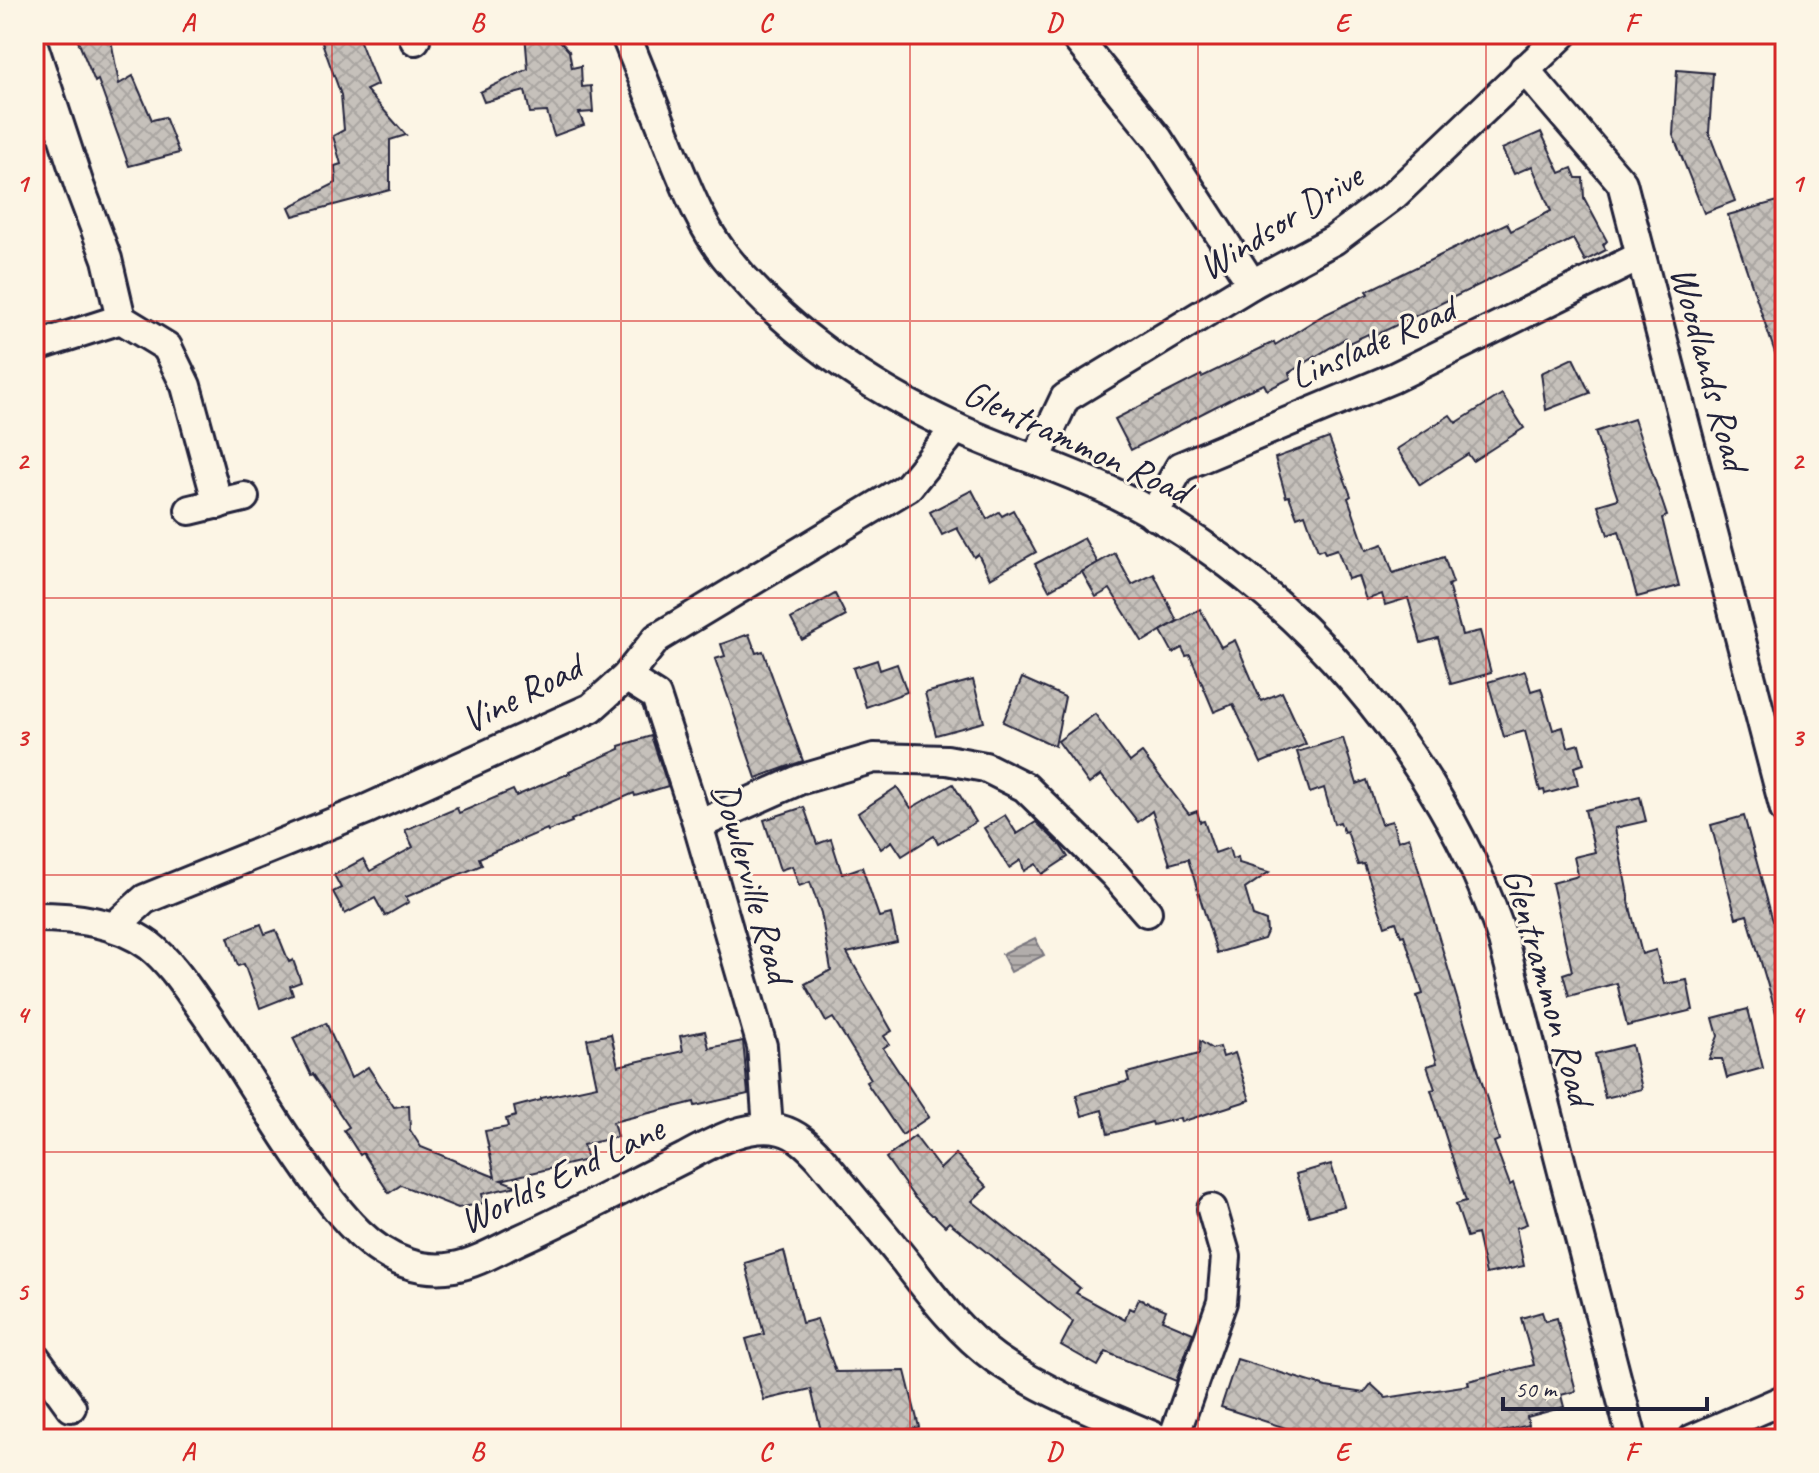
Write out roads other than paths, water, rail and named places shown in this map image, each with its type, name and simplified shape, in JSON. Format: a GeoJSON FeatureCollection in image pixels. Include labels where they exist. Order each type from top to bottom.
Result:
{"type":"FeatureCollection","features":[{"type":"Feature","properties":{"kind":"street","name":"Glentrammon Road"},"geometry":{"type":"LineString","coordinates":[[625,34],[695,207],[726,257],[780,313],[850,369],[956,428],[1121,496],[1196,540],[1258,586],[1337,665],[1372,704],[1413,759],[1468,851],[1503,940],[1632,1439]]}},
{"type":"Feature","properties":{"kind":"street"},"geometry":{"type":"LineString","coordinates":[[1073,34],[1158,139],[1252,284]]}},
{"type":"Feature","properties":{"kind":"street","name":"Windsor Drive"},"geometry":{"type":"LineString","coordinates":[[1036,459],[1065,398],[1252,284],[1334,240],[1394,195],[1563,34]]}},
{"type":"Feature","properties":{"kind":"street"},"geometry":{"type":"LineString","coordinates":[[34,48],[107,259],[121,319],[167,347],[186,386],[231,500],[190,510]]}},
{"type":"Feature","properties":{"kind":"street","name":"Woodlands Road"},"geometry":{"type":"LineString","coordinates":[[1524,69],[1622,183],[1785,810]]}},
{"type":"Feature","properties":{"kind":"street","name":"Linslade Road"},"geometry":{"type":"LineString","coordinates":[[1153,515],[1180,467],[1393,378],[1641,256]]}},
{"type":"Feature","properties":{"kind":"street"},"geometry":{"type":"LineString","coordinates":[[34,347],[121,319]]}},
{"type":"Feature","properties":{"kind":"street","name":"Vine Road"},"geometry":{"type":"LineString","coordinates":[[114,927],[145,899],[367,809],[591,708],[626,677],[657,638],[908,487],[956,428]]}},
{"type":"Feature","properties":{"kind":"street","name":"Dowlerville Road"},"geometry":{"type":"LineString","coordinates":[[626,677],[656,696],[698,825],[762,1046],[768,1128]]}},
{"type":"Feature","properties":{"kind":"street"},"geometry":{"type":"LineString","coordinates":[[698,825],[799,780],[874,758],[947,760],[985,767],[1025,787],[1114,874],[1147,912]]}},
{"type":"Feature","properties":{"kind":"street","name":"Worlds End Lane"},"geometry":{"type":"LineString","coordinates":[[34,917],[82,918],[114,927],[149,945],[174,970],[214,1025],[288,1141],[337,1210],[376,1248],[405,1263],[437,1269],[471,1262],[553,1225],[717,1141],[737,1133],[768,1128]]}},
{"type":"Feature","properties":{"kind":"street"},"geometry":{"type":"LineString","coordinates":[[768,1128],[782,1130],[809,1146],[934,1298],[985,1350],[1058,1392],[1160,1439]]}},
{"type":"Feature","properties":{"kind":"street"},"geometry":{"type":"LineString","coordinates":[[1173,1439],[1222,1302],[1226,1257],[1212,1209]]}},
{"type":"Feature","properties":{"kind":"street"},"geometry":{"type":"LineString","coordinates":[[34,1356],[71,1407]]}},
{"type":"Feature","properties":{"kind":"street"},"geometry":{"type":"LineString","coordinates":[[1693,1439],[1785,1399]]}}]}
